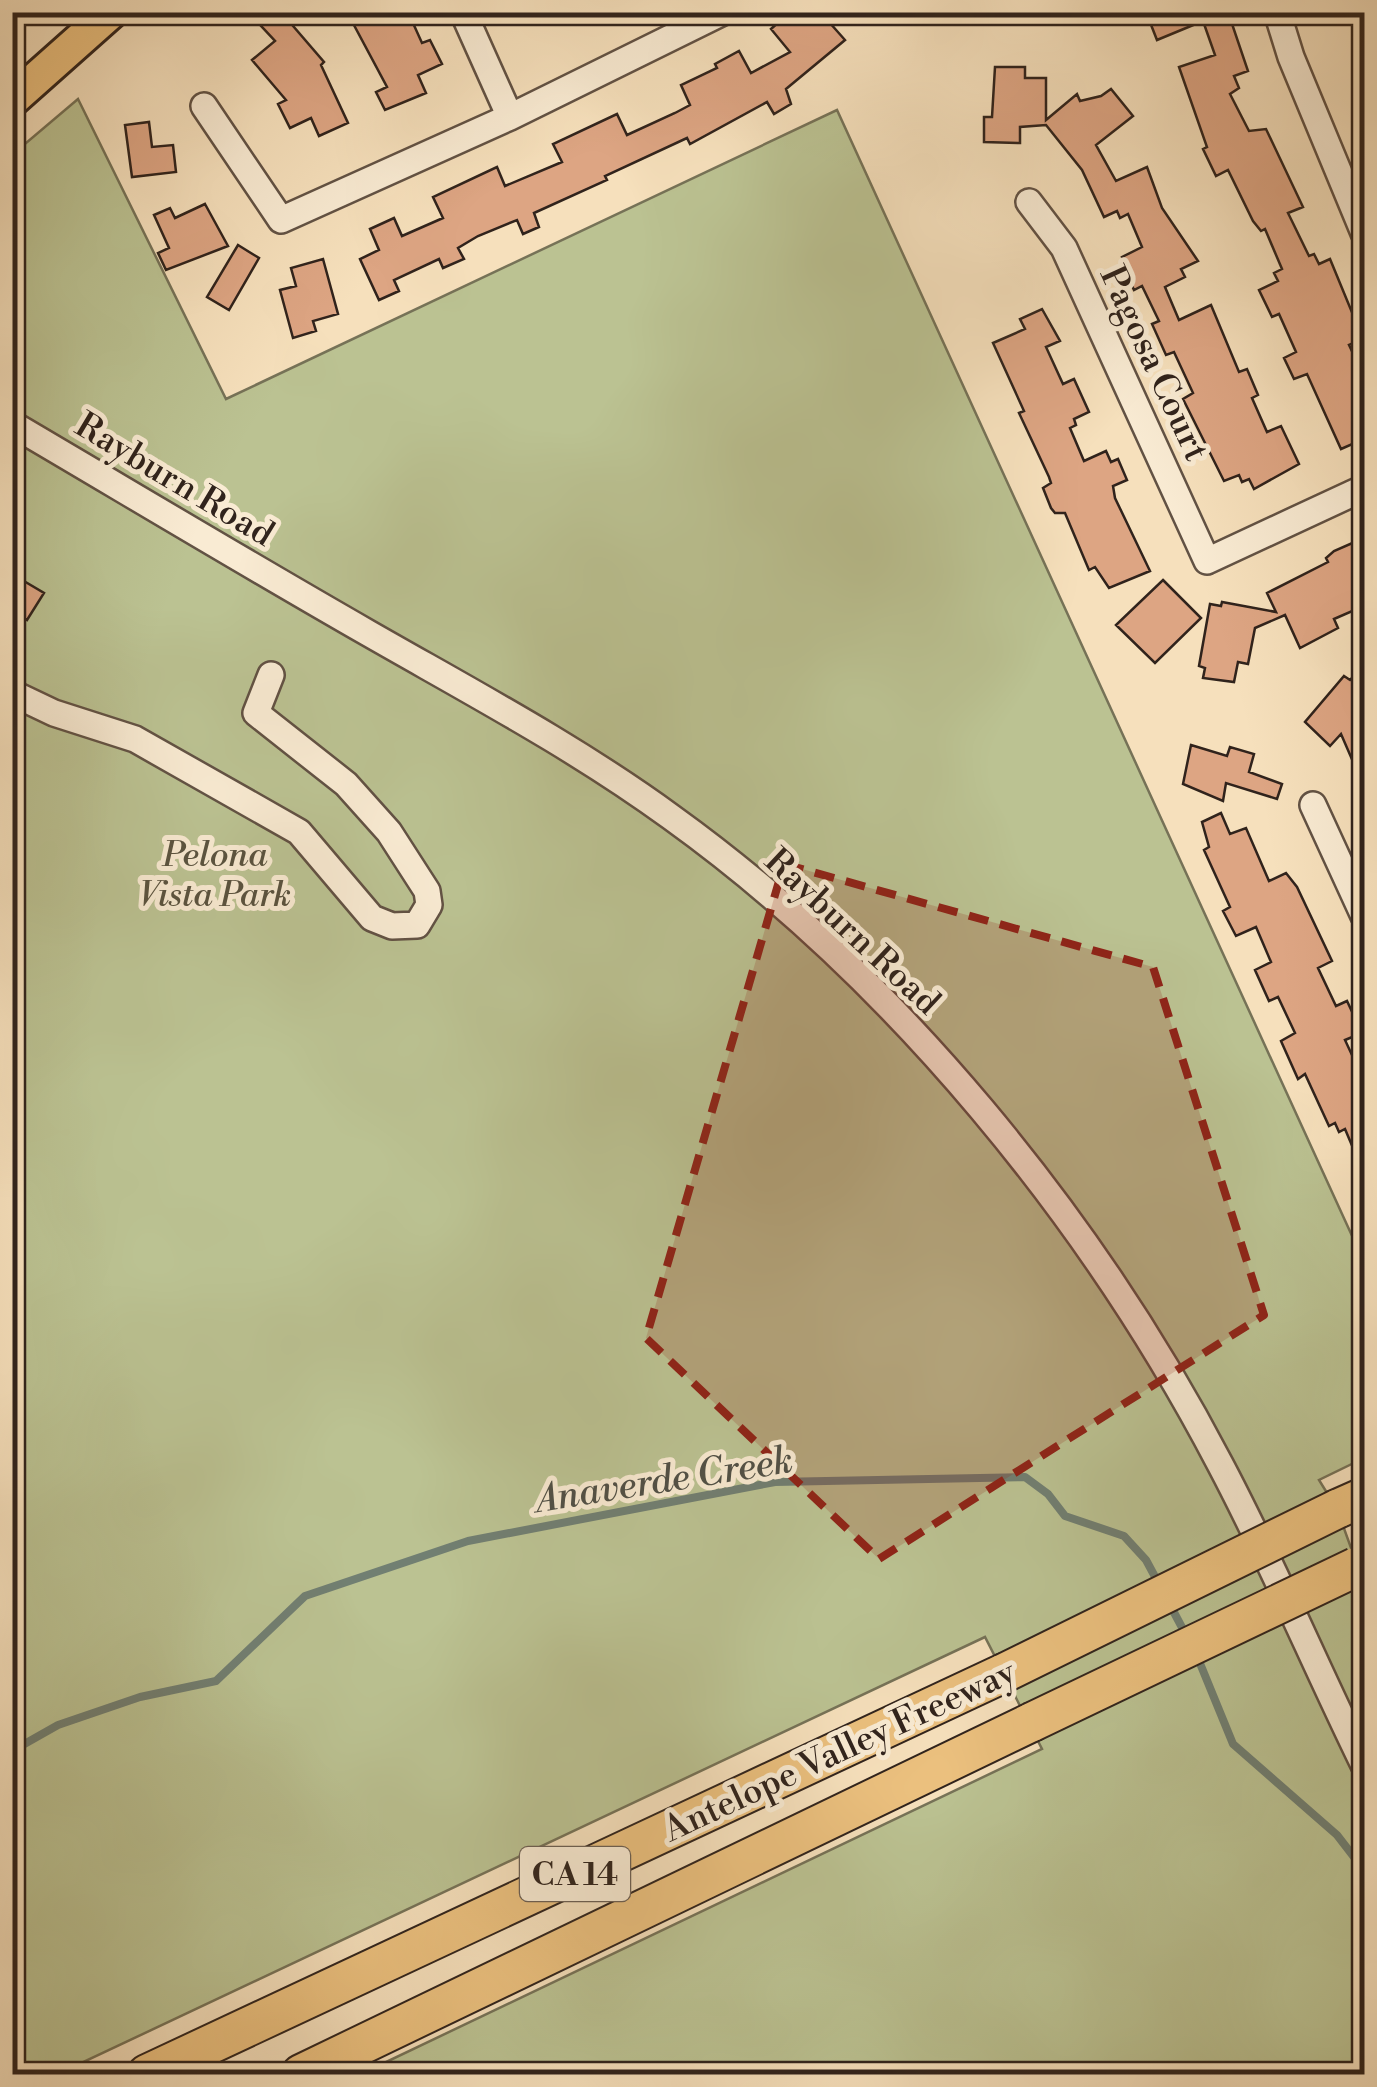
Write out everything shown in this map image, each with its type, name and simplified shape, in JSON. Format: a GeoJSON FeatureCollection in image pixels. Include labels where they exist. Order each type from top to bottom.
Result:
{"type":"FeatureCollection","features":[{"type":"Feature","properties":{"kind":"highway","name":"Antelope Valley Freeway"},"geometry":{"type":"LineString","coordinates":[[147,2074],[1004,1673],[1351,1503]]}},
{"type":"Feature","properties":{"kind":"highway","name":"Antelope Valley Freeway"},"geometry":{"type":"LineString","coordinates":[[301,2074],[1360,1566]]}},
{"type":"Feature","properties":{"kind":"main road"},"geometry":{"type":"LineString","coordinates":[[12,100],[111,12]]}},
{"type":"Feature","properties":{"kind":"street"},"geometry":{"type":"LineString","coordinates":[[463,12],[510,117]]}},
{"type":"Feature","properties":{"kind":"street"},"geometry":{"type":"LineString","coordinates":[[204,106],[281,220],[510,117],[723,12]]}},
{"type":"Feature","properties":{"kind":"street"},"geometry":{"type":"LineString","coordinates":[[1277,12],[1291,57],[1364,233]]}},
{"type":"Feature","properties":{"kind":"street","name":"Pagosa Court"},"geometry":{"type":"LineString","coordinates":[[1029,202],[1064,248],[1207,560],[1364,488]]}},
{"type":"Feature","properties":{"kind":"street","name":"Rayburn Road"},"geometry":{"type":"LineString","coordinates":[[12,424],[568,746],[674,818],[777,900],[872,989],[961,1086],[1029,1171],[1162,1362],[1220,1464],[1364,1765]]}},
{"type":"Feature","properties":{"kind":"street"},"geometry":{"type":"LineString","coordinates":[[12,693],[54,713],[136,739],[299,832],[382,924],[405,928],[417,925],[425,916],[427,891],[389,832],[346,784],[256,713],[272,675]]}},
{"type":"Feature","properties":{"kind":"street"},"geometry":{"type":"LineString","coordinates":[[1313,805],[1364,916]]}},
{"type":"Feature","properties":{"kind":"highlighted area"},"geometry":{"type":"Polygon","coordinates":[[[784,864],[1153,967],[1264,1315],[879,1559],[646,1338],[784,864]]]}},
{"type":"Feature","properties":{"kind":"green space","name":"Pelona Vista Park"},"geometry":{"type":"Polygon","coordinates":[[[78,99],[226,399],[837,110],[1364,1262],[1364,1458],[1319,1480],[1337,1509],[1364,1584],[1364,2074],[361,2074],[1042,1749],[985,1637],[58,2074],[13,2074],[13,154],[78,99]]]}},
{"type":"Feature","properties":{"kind":"building"},"geometry":{"type":"Polygon","coordinates":[[[248,12],[281,12],[324,62],[321,65],[348,123],[319,136],[311,118],[290,128],[278,104],[286,100],[252,60],[275,41],[248,12]]]}},
{"type":"Feature","properties":{"kind":"building"},"geometry":{"type":"Polygon","coordinates":[[[347,12],[408,12],[422,43],[430,40],[442,64],[418,75],[426,93],[385,110],[376,92],[387,87],[347,12]]]}},
{"type":"Feature","properties":{"kind":"building"},"geometry":{"type":"Polygon","coordinates":[[[790,12],[799,12],[808,23],[821,13],[845,40],[786,89],[791,104],[774,114],[767,102],[690,144],[687,138],[605,176],[607,180],[534,213],[539,227],[523,234],[517,220],[478,236],[458,248],[464,259],[443,268],[439,259],[394,280],[399,291],[379,300],[360,259],[379,250],[370,229],[394,218],[402,236],[443,218],[433,197],[497,167],[505,186],[562,162],[553,144],[617,114],[627,135],[675,113],[690,105],[681,85],[717,68],[715,64],[739,51],[751,73],[790,52],[771,29],[790,12]]]}},
{"type":"Feature","properties":{"kind":"building"},"geometry":{"type":"Polygon","coordinates":[[[1146,12],[1228,12],[1248,71],[1234,76],[1239,88],[1230,94],[1249,131],[1266,129],[1303,207],[1288,213],[1309,256],[1314,254],[1319,264],[1330,259],[1363,339],[1349,345],[1364,377],[1364,439],[1341,449],[1307,374],[1294,379],[1284,358],[1296,352],[1279,314],[1272,317],[1259,290],[1278,281],[1274,273],[1282,269],[1265,229],[1261,231],[1253,221],[1228,170],[1216,176],[1203,149],[1207,147],[1179,67],[1215,55],[1203,21],[1157,40],[1146,12]]]}},
{"type":"Feature","properties":{"kind":"building"},"geometry":{"type":"Polygon","coordinates":[[[995,67],[1025,67],[1025,78],[1046,78],[1046,120],[1077,94],[1080,101],[1111,89],[1133,116],[1096,145],[1116,181],[1147,167],[1162,208],[1198,261],[1181,269],[1185,277],[1165,287],[1179,320],[1211,305],[1239,372],[1247,369],[1258,395],[1252,398],[1267,432],[1281,426],[1299,464],[1254,489],[1249,479],[1242,482],[1239,475],[1224,481],[1183,399],[1193,393],[1174,352],[1166,355],[1152,324],[1159,321],[1142,286],[1134,290],[1126,273],[1129,272],[1122,257],[1142,247],[1128,214],[1120,218],[1117,211],[1104,217],[1082,170],[1046,125],[1020,127],[1020,143],[984,142],[984,117],[992,117],[995,67]]]}},
{"type":"Feature","properties":{"kind":"building"},"geometry":{"type":"Polygon","coordinates":[[[149,122],[152,147],[173,145],[176,172],[132,177],[125,125],[149,122]]]}},
{"type":"Feature","properties":{"kind":"building"},"geometry":{"type":"Polygon","coordinates":[[[205,204],[228,246],[166,270],[158,253],[169,248],[154,215],[170,208],[175,218],[205,204]]]}},
{"type":"Feature","properties":{"kind":"building"},"geometry":{"type":"Polygon","coordinates":[[[238,245],[259,258],[229,310],[207,297],[238,245]]]}},
{"type":"Feature","properties":{"kind":"building"},"geometry":{"type":"Polygon","coordinates":[[[323,259],[338,314],[313,321],[316,331],[293,338],[280,290],[296,286],[291,268],[323,259]]]}},
{"type":"Feature","properties":{"kind":"building"},"geometry":{"type":"Polygon","coordinates":[[[1042,309],[1060,341],[1046,347],[1063,384],[1074,379],[1089,412],[1074,419],[1076,425],[1070,428],[1084,461],[1106,451],[1111,462],[1118,459],[1127,480],[1113,486],[1115,498],[1150,571],[1109,588],[1095,567],[1089,570],[1065,513],[1055,513],[1051,508],[1043,488],[1051,483],[1049,477],[1019,413],[1024,411],[993,343],[1025,329],[1020,319],[1042,309]]]}},
{"type":"Feature","properties":{"kind":"building"},"geometry":{"type":"Polygon","coordinates":[[[1357,541],[1364,559],[1364,606],[1334,619],[1338,628],[1300,648],[1285,615],[1255,628],[1248,664],[1238,662],[1234,682],[1203,678],[1205,668],[1199,666],[1210,604],[1221,606],[1222,602],[1276,612],[1267,593],[1328,562],[1326,558],[1334,551],[1357,541]]]}},
{"type":"Feature","properties":{"kind":"building"},"geometry":{"type":"Polygon","coordinates":[[[12,574],[44,593],[27,620],[12,612],[12,574]]]}},
{"type":"Feature","properties":{"kind":"building"},"geometry":{"type":"Polygon","coordinates":[[[1163,580],[1201,618],[1155,663],[1116,625],[1163,580]]]}},
{"type":"Feature","properties":{"kind":"building"},"geometry":{"type":"Polygon","coordinates":[[[1344,676],[1350,680],[1354,676],[1364,685],[1364,787],[1341,734],[1330,746],[1305,722],[1344,676]]]}},
{"type":"Feature","properties":{"kind":"building"},"geometry":{"type":"Polygon","coordinates":[[[1191,745],[1227,756],[1230,747],[1254,754],[1249,772],[1282,784],[1277,799],[1226,783],[1223,801],[1183,784],[1191,745]]]}},
{"type":"Feature","properties":{"kind":"building"},"geometry":{"type":"Polygon","coordinates":[[[1221,813],[1230,834],[1246,828],[1269,881],[1286,873],[1297,887],[1332,961],[1318,968],[1336,1006],[1347,1001],[1362,1033],[1345,1040],[1364,1081],[1364,1174],[1345,1129],[1339,1132],[1335,1123],[1329,1126],[1305,1074],[1298,1079],[1281,1041],[1295,1033],[1278,997],[1269,1001],[1255,970],[1271,962],[1256,927],[1236,936],[1223,911],[1230,907],[1204,850],[1209,847],[1202,822],[1221,813]]]}},
{"type":"Feature","properties":{"kind":"waterway","name":"Anaverde Creek"},"geometry":{"type":"LineString","coordinates":[[12,1751],[58,1725],[140,1697],[216,1681],[305,1596],[468,1541],[775,1482],[1025,1477],[1048,1494],[1065,1516],[1124,1536],[1146,1560],[1160,1586]]}},
{"type":"Feature","properties":{"kind":"waterway","name":"Anaverde Creek"},"geometry":{"type":"LineString","coordinates":[[1169,1603],[1186,1635]]}},
{"type":"Feature","properties":{"kind":"waterway","name":"Anaverde Creek"},"geometry":{"type":"LineString","coordinates":[[1197,1656],[1233,1744],[1337,1835],[1364,1870]]}}]}
